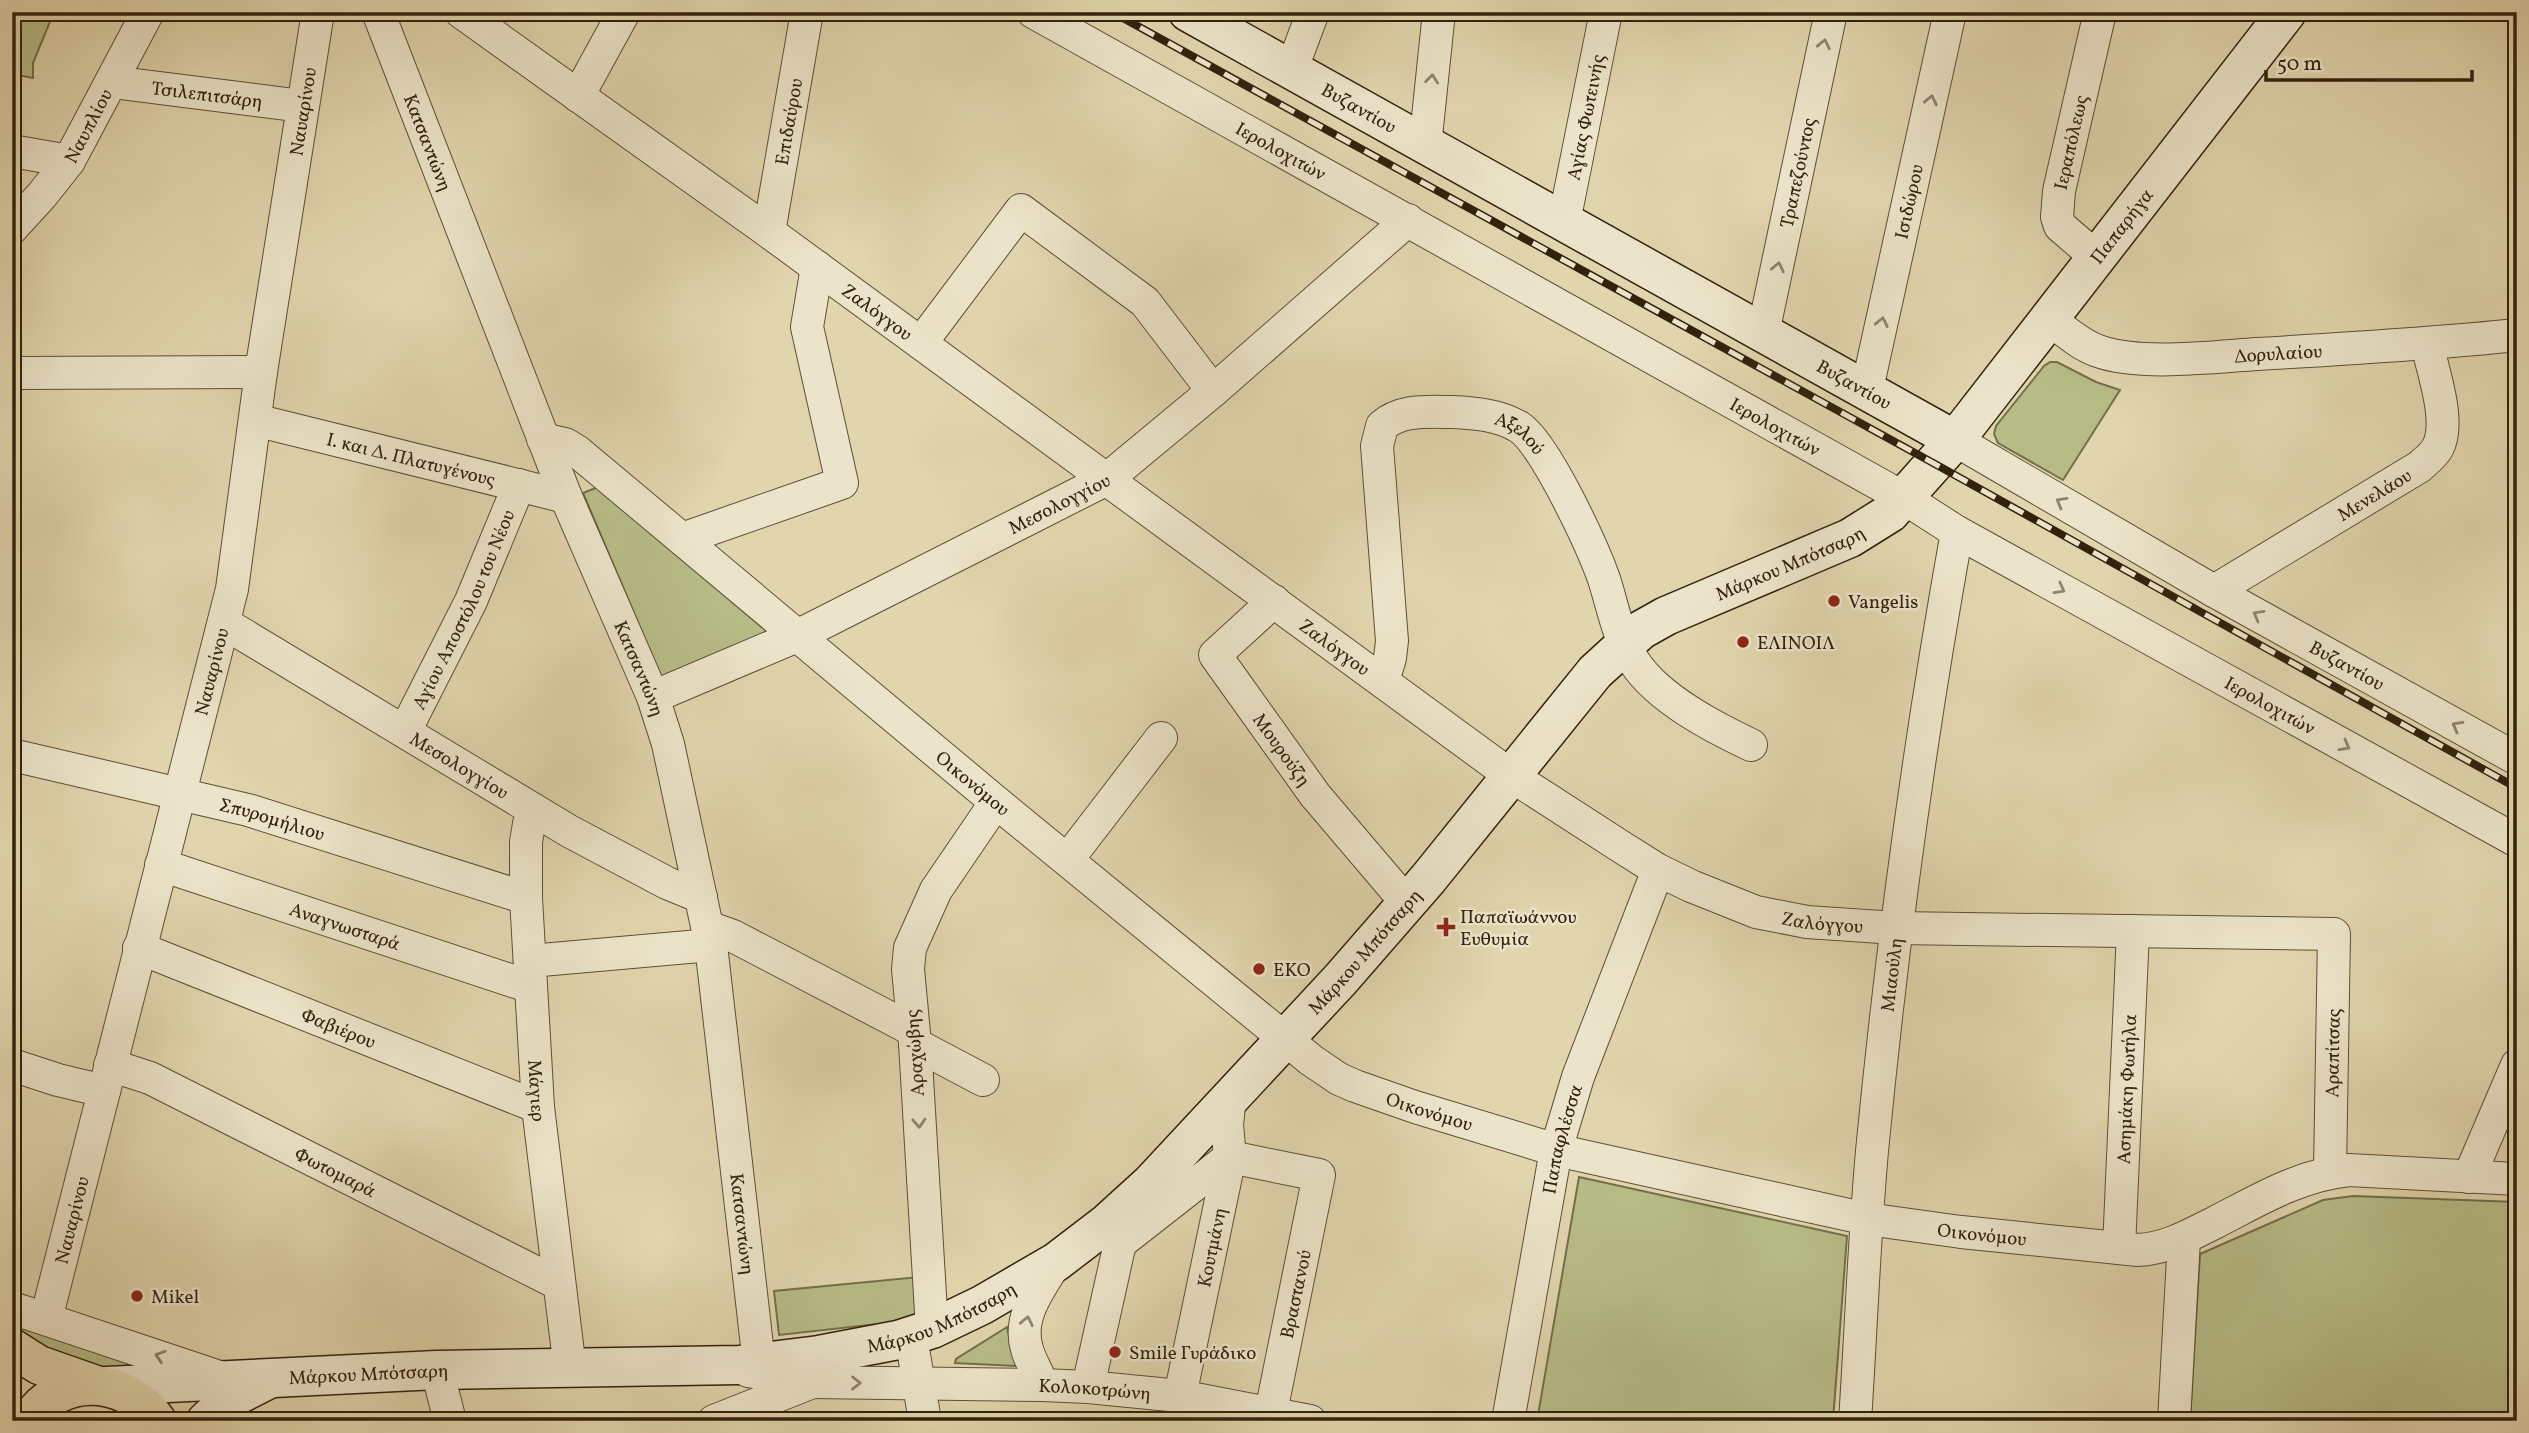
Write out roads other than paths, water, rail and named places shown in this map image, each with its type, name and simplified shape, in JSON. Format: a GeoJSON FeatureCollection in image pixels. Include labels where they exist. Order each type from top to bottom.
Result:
{"type":"FeatureCollection","features":[{"type":"Feature","properties":{"kind":"main road"},"geometry":{"type":"LineString","coordinates":[[12,1348],[39,1365],[136,1398],[157,1421]]}},
{"type":"Feature","properties":{"kind":"main road"},"geometry":{"type":"LineString","coordinates":[[29,1421],[39,1408],[55,1395],[75,1387],[102,1385]]}},
{"type":"Feature","properties":{"kind":"street","name":"Ναυπλίου"},"geometry":{"type":"LineString","coordinates":[[12,228],[43,195],[69,161],[148,12]]}},
{"type":"Feature","properties":{"kind":"street","name":"Ναυαρίνου"},"geometry":{"type":"LineString","coordinates":[[46,1319],[224,623],[243,520],[261,372],[318,12]]}},
{"type":"Feature","properties":{"kind":"street","name":"Κατσαντώνη"},"geometry":{"type":"LineString","coordinates":[[378,12],[566,497],[653,697],[672,758],[707,923],[759,1363]]}},
{"type":"Feature","properties":{"kind":"street","name":"Ζαλόγγου"},"geometry":{"type":"LineString","coordinates":[[461,12],[769,232],[1510,775],[1658,870],[1716,898],[1772,916],[1818,924],[1896,928],[2334,934]]}},
{"type":"Feature","properties":{"kind":"street"},"geometry":{"type":"LineString","coordinates":[[578,96],[624,12]]}},
{"type":"Feature","properties":{"kind":"street","name":"Επιδαύρου"},"geometry":{"type":"LineString","coordinates":[[769,232],[807,12]]}},
{"type":"Feature","properties":{"kind":"street","name":"Ιερολοχιτών"},"geometry":{"type":"LineString","coordinates":[[1033,12],[1904,498],[1957,533],[2517,841]]}},
{"type":"Feature","properties":{"kind":"street","name":"Βυζαντίου"},"geometry":{"type":"LineString","coordinates":[[1188,12],[1425,146],[1867,389],[2214,591],[2517,759]]}},
{"type":"Feature","properties":{"kind":"street"},"geometry":{"type":"LineString","coordinates":[[1291,71],[1313,12]]}},
{"type":"Feature","properties":{"kind":"street"},"geometry":{"type":"LineString","coordinates":[[1425,146],[1439,12]]}},
{"type":"Feature","properties":{"kind":"street","name":"Αγίας Φωτεινής"},"geometry":{"type":"LineString","coordinates":[[1564,222],[1605,12]]}},
{"type":"Feature","properties":{"kind":"street","name":"Τραπεζούντος"},"geometry":{"type":"LineString","coordinates":[[1763,333],[1830,12]]}},
{"type":"Feature","properties":{"kind":"street","name":"Ισιδώρου"},"geometry":{"type":"LineString","coordinates":[[1867,389],[1950,12]]}},
{"type":"Feature","properties":{"kind":"street","name":"Ιεραπόλεως"},"geometry":{"type":"LineString","coordinates":[[2096,257],[2060,226],[2057,217],[2059,191],[2099,12]]}},
{"type":"Feature","properties":{"kind":"street","name":"Παπαρήγα"},"geometry":{"type":"LineString","coordinates":[[1955,440],[2287,12]]}},
{"type":"Feature","properties":{"kind":"street","name":"Τσιλεπιτσάρη"},"geometry":{"type":"LineString","coordinates":[[112,82],[302,106]]}},
{"type":"Feature","properties":{"kind":"street"},"geometry":{"type":"LineString","coordinates":[[12,150],[69,161]]}},
{"type":"Feature","properties":{"kind":"street"},"geometry":{"type":"LineString","coordinates":[[921,343],[1021,210],[1145,302],[1213,391]]}},
{"type":"Feature","properties":{"kind":"street","name":"Μεσολογγίου"},"geometry":{"type":"LineString","coordinates":[[653,697],[797,636],[1107,479],[1213,391],[1408,220]]}},
{"type":"Feature","properties":{"kind":"street"},"geometry":{"type":"LineString","coordinates":[[682,539],[842,483],[807,327],[817,267]]}},
{"type":"Feature","properties":{"kind":"street","name":"Δορυλαίου"},"geometry":{"type":"LineString","coordinates":[[2049,319],[2085,346],[2122,356],[2222,356],[2427,344],[2517,335]]}},
{"type":"Feature","properties":{"kind":"street","name":"Μενελάου"},"geometry":{"type":"LineString","coordinates":[[2214,591],[2419,467],[2437,450],[2443,433],[2442,412],[2427,344]]}},
{"type":"Feature","properties":{"kind":"street"},"geometry":{"type":"LineString","coordinates":[[12,373],[261,372]]}},
{"type":"Feature","properties":{"kind":"street","name":"Αξελού"},"geometry":{"type":"LineString","coordinates":[[1382,681],[1390,658],[1392,641],[1378,437],[1382,426],[1389,420],[1413,412],[1483,415],[1506,421],[1527,433],[1541,453],[1587,539],[1624,644],[1637,666],[1701,719],[1751,745]]}},
{"type":"Feature","properties":{"kind":"street","name":"Ι. και Δ. Πλατυγένους"},"geometry":{"type":"LineString","coordinates":[[255,420],[566,497]]}},
{"type":"Feature","properties":{"kind":"street","name":"Οικονόμου"},"geometry":{"type":"LineString","coordinates":[[543,439],[565,444],[578,452],[996,802],[1285,1039],[1323,1069],[1355,1086],[1556,1150],[1867,1219],[1961,1232],[2119,1248],[2148,1249],[2184,1239],[2281,1189],[2330,1172],[2349,1170],[2517,1179]]}},
{"type":"Feature","properties":{"kind":"street","name":"Μάρκου Μπότσαρη"},"geometry":{"type":"LineString","coordinates":[[102,1385],[437,1370],[759,1363],[830,1353],[922,1333],[982,1306],[1056,1262],[1143,1191],[1285,1039],[1427,879],[1595,672],[1624,644],[1641,630],[1666,616],[1858,534],[1890,513],[1955,440]]}},
{"type":"Feature","properties":{"kind":"street","name":"Αγίου Αποστόλου του Νέου"},"geometry":{"type":"LineString","coordinates":[[405,731],[471,601],[519,485]]}},
{"type":"Feature","properties":{"kind":"street","name":"Μιαούλη"},"geometry":{"type":"LineString","coordinates":[[1855,1421],[1867,1219],[1896,928],[1932,679],[1957,533]]}},
{"type":"Feature","properties":{"kind":"street","name":"Μουρούζη"},"geometry":{"type":"LineString","coordinates":[[1274,601],[1215,655],[1315,795],[1406,902]]}},
{"type":"Feature","properties":{"kind":"street","name":"Μεσολογγίου"},"geometry":{"type":"LineString","coordinates":[[224,623],[534,810],[624,861],[707,923]]}},
{"type":"Feature","properties":{"kind":"street"},"geometry":{"type":"LineString","coordinates":[[1068,859],[1161,738]]}},
{"type":"Feature","properties":{"kind":"street","name":"Σπυρομήλιου"},"geometry":{"type":"LineString","coordinates":[[12,755],[179,793],[295,824],[526,898]]}},
{"type":"Feature","properties":{"kind":"street","name":"Αραχώβης"},"geometry":{"type":"LineString","coordinates":[[925,1421],[918,1383],[922,1333],[914,1037],[908,969],[910,948],[936,890],[996,802]]}},
{"type":"Feature","properties":{"kind":"street","name":"Μάγιερ"},"geometry":{"type":"LineString","coordinates":[[534,810],[526,842],[526,898],[538,1107],[570,1369]]}},
{"type":"Feature","properties":{"kind":"street","name":"Αναγνωσταρά"},"geometry":{"type":"LineString","coordinates":[[161,865],[531,974],[707,923],[914,1037],[983,1080]]}},
{"type":"Feature","properties":{"kind":"street","name":"Παπαφλέσσα"},"geometry":{"type":"LineString","coordinates":[[1508,1421],[1556,1150],[1578,1077],[1658,870]]}},
{"type":"Feature","properties":{"kind":"street","name":"Ασημάκη Φωτήλα"},"geometry":{"type":"LineString","coordinates":[[2119,1248],[2133,932]]}},
{"type":"Feature","properties":{"kind":"street","name":"Αραπίτσας"},"geometry":{"type":"LineString","coordinates":[[2330,1172],[2334,934]]}},
{"type":"Feature","properties":{"kind":"street","name":"Φαβιέρου"},"geometry":{"type":"LineString","coordinates":[[139,948],[538,1107]]}},
{"type":"Feature","properties":{"kind":"street","name":"Φωτομαρά"},"geometry":{"type":"LineString","coordinates":[[12,1065],[58,1080],[149,1078],[559,1284]]}},
{"type":"Feature","properties":{"kind":"street"},"geometry":{"type":"LineString","coordinates":[[2469,1177],[2517,1065]]}},
{"type":"Feature","properties":{"kind":"street","name":"Κουτμάνη"},"geometry":{"type":"LineString","coordinates":[[1180,1396],[1230,1157],[1227,1125],[1230,1097]]}},
{"type":"Feature","properties":{"kind":"street"},"geometry":{"type":"LineString","coordinates":[[1088,1387],[1120,1243],[1230,1157]]}},
{"type":"Feature","properties":{"kind":"street","name":"Βραστανού"},"geometry":{"type":"LineString","coordinates":[[1230,1157],[1320,1175],[1271,1412]]}},
{"type":"Feature","properties":{"kind":"street"},"geometry":{"type":"LineString","coordinates":[[2174,1421],[2184,1239]]}},
{"type":"Feature","properties":{"kind":"street"},"geometry":{"type":"LineString","coordinates":[[1042,1385],[1027,1349],[1024,1326],[1036,1294],[1056,1262]]}},
{"type":"Feature","properties":{"kind":"street"},"geometry":{"type":"LineString","coordinates":[[12,1307],[224,1379]]}},
{"type":"Feature","properties":{"kind":"street","name":"Μάρκου Μπότσαρη"},"geometry":{"type":"LineString","coordinates":[[716,1366],[811,1382],[918,1383]]}},
{"type":"Feature","properties":{"kind":"street"},"geometry":{"type":"LineString","coordinates":[[437,1370],[450,1421]]}},
{"type":"Feature","properties":{"kind":"street"},"geometry":{"type":"LineString","coordinates":[[205,1421],[230,1399],[276,1376]]}},
{"type":"Feature","properties":{"kind":"street"},"geometry":{"type":"LineString","coordinates":[[714,1421],[811,1382]]}},
{"type":"Feature","properties":{"kind":"street","name":"Κολοκοτρώνη"},"geometry":{"type":"LineString","coordinates":[[918,1383],[1088,1387],[1180,1396],[1310,1421]]}},
{"type":"Feature","properties":{"kind":"railway"},"geometry":{"type":"LineString","coordinates":[[1112,12],[1935,464],[2517,788]]}},
{"type":"Feature","properties":{"kind":"place","name":"Vangelis"},"geometry":{"type":"Point","coordinates":[1834,601]}},
{"type":"Feature","properties":{"kind":"place","name":"ΕΛΙΝΟΙΛ"},"geometry":{"type":"Point","coordinates":[1743,642]}},
{"type":"Feature","properties":{"kind":"place","name":"Παπαϊωάννου Ευθυμία"},"geometry":{"type":"Point","coordinates":[1446,927]}},
{"type":"Feature","properties":{"kind":"place","name":"EKO"},"geometry":{"type":"Point","coordinates":[1259,969]}},
{"type":"Feature","properties":{"kind":"place","name":"Mikel"},"geometry":{"type":"Point","coordinates":[137,1296]}},
{"type":"Feature","properties":{"kind":"place","name":"Smile Γυράδικο"},"geometry":{"type":"Point","coordinates":[1115,1352]}}]}
